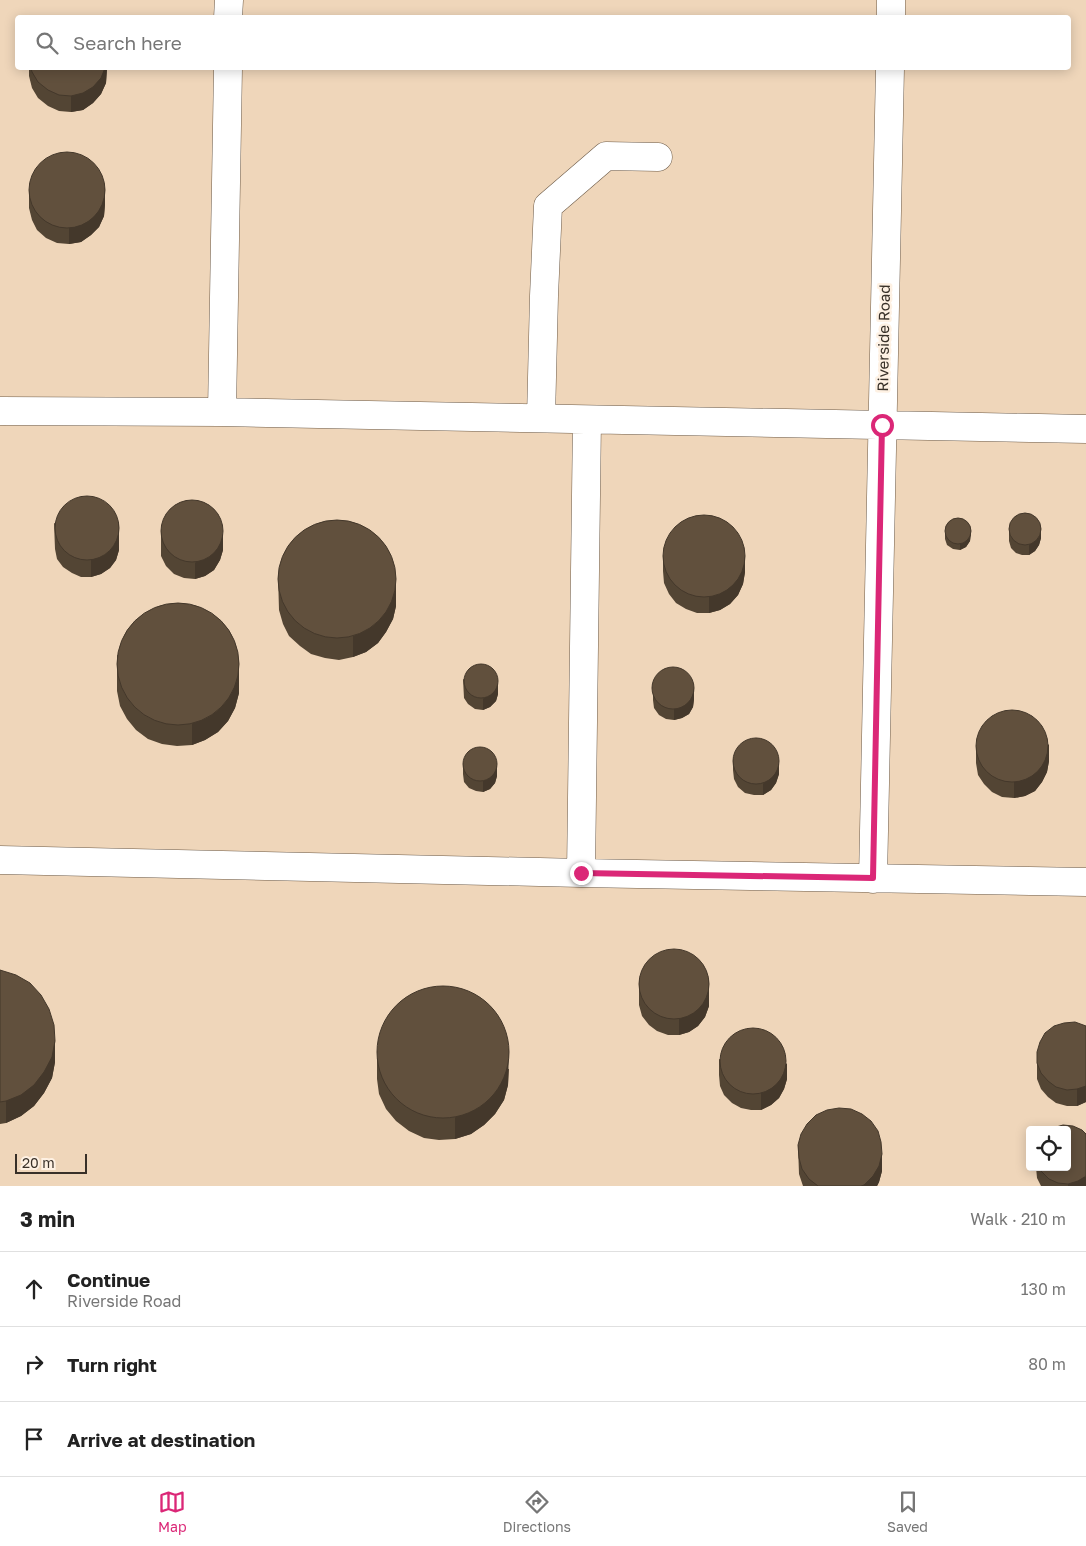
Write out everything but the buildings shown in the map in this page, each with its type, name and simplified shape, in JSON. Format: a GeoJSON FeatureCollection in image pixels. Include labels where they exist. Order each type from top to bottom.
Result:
{"type":"FeatureCollection","features":[{"type":"Feature","properties":{"kind":"lane"},"geometry":{"type":"LineString","coordinates":[[228,15],[229,0]]}},
{"type":"Feature","properties":{"kind":"lane"},"geometry":{"type":"LineString","coordinates":[[891,0],[891,15]]}},
{"type":"Feature","properties":{"kind":"lane"},"geometry":{"type":"LineString","coordinates":[[222,412],[228,70]]}},
{"type":"Feature","properties":{"kind":"lane","name":"Riverside Road"},"geometry":{"type":"LineString","coordinates":[[873,878],[890,70]]}},
{"type":"Feature","properties":{"kind":"lane"},"geometry":{"type":"LineString","coordinates":[[541,418],[548,206],[606,156],[658,156]]}},
{"type":"Feature","properties":{"kind":"lane"},"geometry":{"type":"LineString","coordinates":[[0,411],[222,412],[1086,429]]}},
{"type":"Feature","properties":{"kind":"lane"},"geometry":{"type":"LineString","coordinates":[[581,873],[587,420]]}},
{"type":"Feature","properties":{"kind":"lane"},"geometry":{"type":"LineString","coordinates":[[0,860],[1086,882]]}},
{"type":"Feature","properties":{"kind":"shaded area"},"geometry":{"type":"Polygon","coordinates":[[[0,0],[1086,0],[1086,1186],[0,1186],[0,0]]]}},
{"type":"Feature","properties":{"kind":"route"},"geometry":{"type":"LineString","coordinates":[[581,873],[873,878],[882,425]]}}]}
